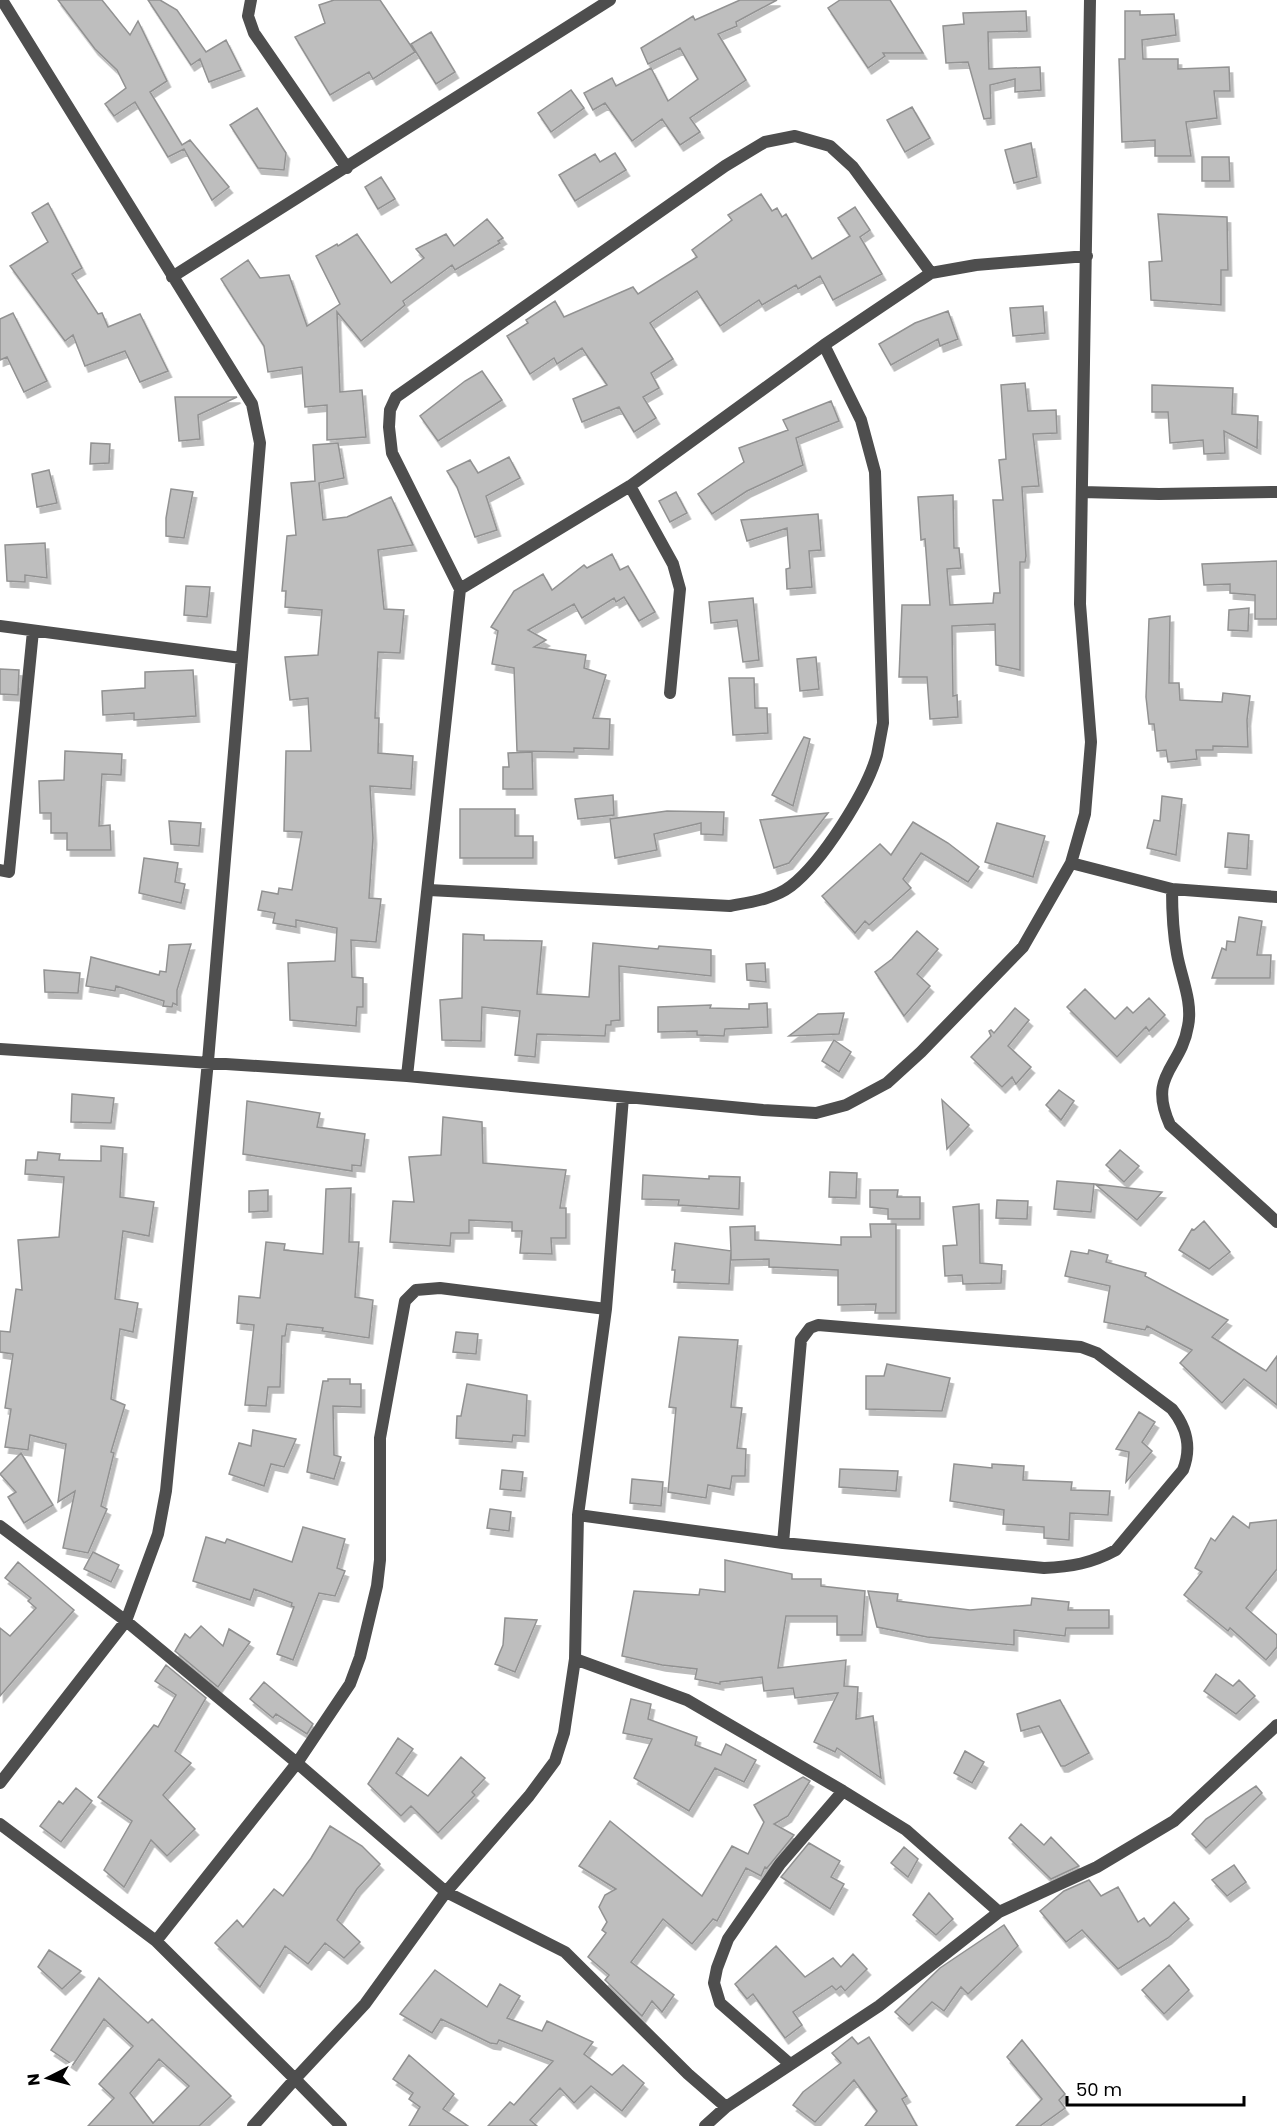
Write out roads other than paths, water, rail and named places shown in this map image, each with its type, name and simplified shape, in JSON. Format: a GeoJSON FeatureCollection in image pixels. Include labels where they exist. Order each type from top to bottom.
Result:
{"type":"FeatureCollection","features":[{"type":"Feature","properties":{"kind":"street"},"geometry":{"type":"LineString","coordinates":[[0,1783],[126,1621],[158,1534],[166,1491],[208,1061],[260,442],[252,404],[2,0]]}},
{"type":"Feature","properties":{"kind":"street"},"geometry":{"type":"LineString","coordinates":[[251,0],[248,16],[254,33],[347,168]]}},
{"type":"Feature","properties":{"kind":"street"},"geometry":{"type":"LineString","coordinates":[[172,277],[610,0]]}},
{"type":"Feature","properties":{"kind":"street"},"geometry":{"type":"LineString","coordinates":[[0,1049],[407,1076],[816,1113],[846,1105],[887,1083],[921,1052],[1023,947],[1071,863],[1085,814],[1090,742],[1080,604],[1088,256],[1090,0]]}},
{"type":"Feature","properties":{"kind":"street"},"geometry":{"type":"LineString","coordinates":[[407,1076],[460,590],[392,453],[390,419],[396,397],[725,166],[765,142],[795,136],[830,146],[854,166],[931,273]]}},
{"type":"Feature","properties":{"kind":"street"},"geometry":{"type":"LineString","coordinates":[[460,590],[630,486],[824,345],[931,273],[976,265],[1088,256]]}},
{"type":"Feature","properties":{"kind":"street"},"geometry":{"type":"LineString","coordinates":[[429,890],[730,906],[775,896],[791,886],[818,860],[864,788],[876,755],[883,712],[875,472],[861,420],[824,345]]}},
{"type":"Feature","properties":{"kind":"street"},"geometry":{"type":"LineString","coordinates":[[630,486],[674,564],[680,589],[670,693]]}},
{"type":"Feature","properties":{"kind":"street"},"geometry":{"type":"LineString","coordinates":[[1082,492],[1159,494],[1277,492]]}},
{"type":"Feature","properties":{"kind":"street"},"geometry":{"type":"LineString","coordinates":[[0,627],[242,658]]}},
{"type":"Feature","properties":{"kind":"street"},"geometry":{"type":"LineString","coordinates":[[0,870],[9,872],[33,631]]}},
{"type":"Feature","properties":{"kind":"street"},"geometry":{"type":"LineString","coordinates":[[1071,863],[1172,889],[1277,897]]}},
{"type":"Feature","properties":{"kind":"street"},"geometry":{"type":"LineString","coordinates":[[1172,889],[1172,918],[1177,954],[1187,995],[1188,1027],[1162,1084],[1160,1096],[1163,1110],[1170,1125],[1277,1222]]}},
{"type":"Feature","properties":{"kind":"street"},"geometry":{"type":"LineString","coordinates":[[253,2126],[365,2004],[446,1892],[530,1796],[555,1761],[564,1733],[575,1659],[578,1515],[606,1309],[623,1097]]}},
{"type":"Feature","properties":{"kind":"street"},"geometry":{"type":"LineString","coordinates":[[156,1941],[297,1763],[350,1684],[370,1614],[380,1560],[380,1438],[405,1301],[416,1290],[440,1288],[606,1309]]}},
{"type":"Feature","properties":{"kind":"street"},"geometry":{"type":"LineString","coordinates":[[578,1515],[783,1543],[1044,1568],[1085,1564],[1116,1550],[1183,1470],[1189,1456],[1188,1439],[1181,1421],[1172,1409],[1097,1353],[1081,1347],[818,1325],[810,1328],[801,1340],[783,1543]]}},
{"type":"Feature","properties":{"kind":"street"},"geometry":{"type":"LineString","coordinates":[[0,1526],[126,1621],[297,1763],[446,1892],[565,1952],[688,2074],[726,2107]]}},
{"type":"Feature","properties":{"kind":"street"},"geometry":{"type":"LineString","coordinates":[[575,1659],[687,1700],[843,1791],[906,1830],[999,1912]]}},
{"type":"Feature","properties":{"kind":"street"},"geometry":{"type":"LineString","coordinates":[[705,2126],[726,2107],[879,2006],[999,1912],[1097,1867],[1165,1827],[1190,1808],[1277,1725]]}},
{"type":"Feature","properties":{"kind":"street"},"geometry":{"type":"LineString","coordinates":[[790,2064],[720,2003],[714,1983],[715,1975],[720,1953],[734,1930],[780,1864],[843,1791]]}},
{"type":"Feature","properties":{"kind":"street"},"geometry":{"type":"LineString","coordinates":[[0,1824],[156,1941],[296,2079],[340,2126]]}}]}
